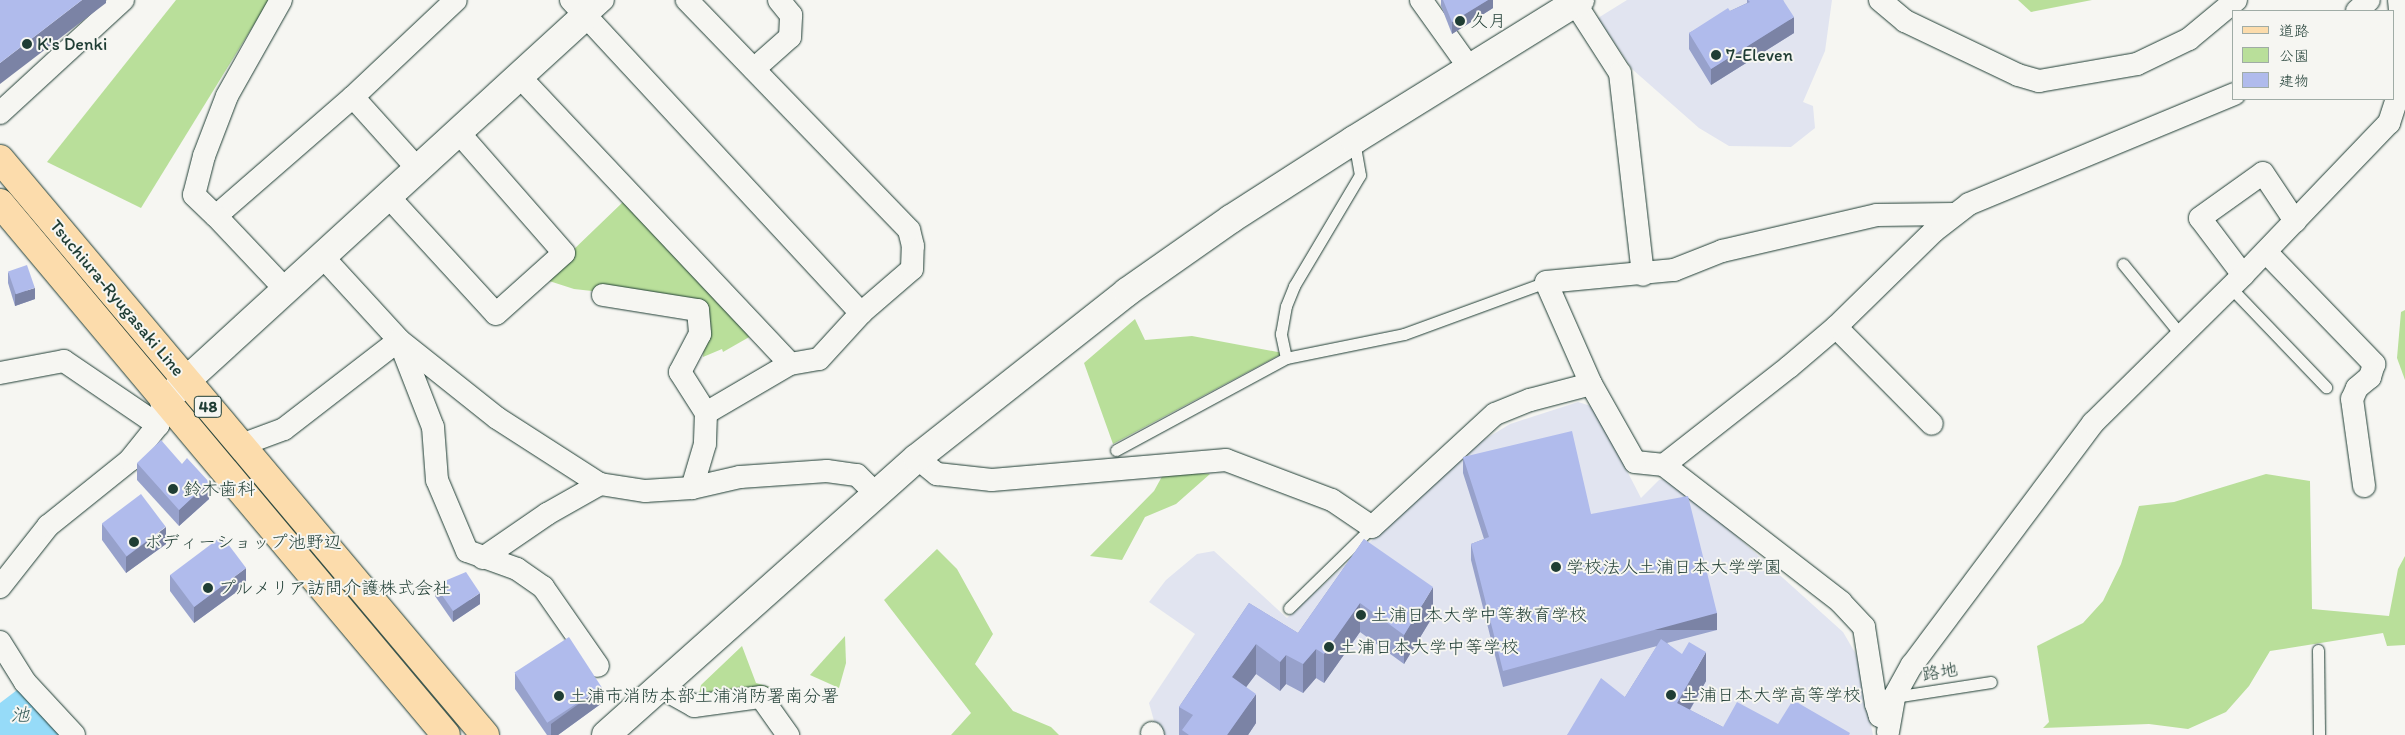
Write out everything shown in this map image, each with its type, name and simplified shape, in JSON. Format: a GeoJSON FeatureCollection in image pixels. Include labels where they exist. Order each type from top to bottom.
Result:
{"type":"FeatureCollection","features":[{"type":"Feature","properties":{"kind":"main road","name":"Tsuchiura-Ryugasaki Line"},"geometry":{"type":"LineString","coordinates":[[0,159],[485,735]]}},
{"type":"Feature","properties":{"kind":"main road","name":"Tsuchiura-Ryugasaki Line"},"geometry":{"type":"LineString","coordinates":[[0,203],[161,413],[446,735]]}},
{"type":"Feature","properties":{"kind":"street"},"geometry":{"type":"LineString","coordinates":[[0,113],[123,0]]}},
{"type":"Feature","properties":{"kind":"street"},"geometry":{"type":"LineString","coordinates":[[281,0],[227,96],[204,156],[194,195],[285,288]]}},
{"type":"Feature","properties":{"kind":"street"},"geometry":{"type":"LineString","coordinates":[[216,216],[353,97],[455,0]]}},
{"type":"Feature","properties":{"kind":"street"},"geometry":{"type":"LineString","coordinates":[[687,0],[909,230],[913,246],[912,269],[862,313],[819,359],[790,364],[706,413]]}},
{"type":"Feature","properties":{"kind":"street"},"geometry":{"type":"LineString","coordinates":[[754,69],[790,37],[791,15],[779,0]]}},
{"type":"Feature","properties":{"kind":"street"},"geometry":{"type":"LineString","coordinates":[[1421,0],[1468,66]]}},
{"type":"Feature","properties":{"kind":"street"},"geometry":{"type":"LineString","coordinates":[[1880,0],[1905,21],[2018,75],[2039,80],[2137,64],[2189,38],[2236,0]]}},
{"type":"Feature","properties":{"kind":"street"},"geometry":{"type":"LineString","coordinates":[[2358,10],[2369,0]]}},
{"type":"Feature","properties":{"kind":"street"},"geometry":{"type":"LineString","coordinates":[[1888,727],[1894,697],[1912,665],[2093,423],[2266,252],[2389,124],[2403,80],[2405,61],[2399,0]]}},
{"type":"Feature","properties":{"kind":"street"},"geometry":{"type":"LineString","coordinates":[[606,735],[917,458],[1127,292],[1231,219],[1468,66],[1577,1],[1620,73],[1643,275]]}},
{"type":"Feature","properties":{"kind":"street"},"geometry":{"type":"LineString","coordinates":[[0,587],[48,526],[130,460],[161,413],[186,381],[285,288],[519,76],[586,5],[862,313]]}},
{"type":"Feature","properties":{"kind":"street"},"geometry":{"type":"LineString","coordinates":[[519,76],[790,364]]}},
{"type":"Feature","properties":{"kind":"street"},"geometry":{"type":"LineString","coordinates":[[1664,465],[1836,327],[1954,214],[1994,193],[2232,95]]}},
{"type":"Feature","properties":{"kind":"street"},"geometry":{"type":"LineString","coordinates":[[353,97],[417,168]]}},
{"type":"Feature","properties":{"kind":"street"},"geometry":{"type":"LineString","coordinates":[[387,195],[496,314],[564,253],[458,132]]}},
{"type":"Feature","properties":{"kind":"street"},"geometry":{"type":"LineString","coordinates":[[2237,281],[2200,218],[2263,174],[2295,221]]}},
{"type":"Feature","properties":{"kind":"street"},"geometry":{"type":"LineString","coordinates":[[1888,727],[1880,716],[1876,704],[1864,627],[1841,602],[1664,465],[1635,462],[1591,384],[1546,282],[1643,275],[1674,270],[1722,251],[1877,215],[1954,214]]}},
{"type":"Feature","properties":{"kind":"street"},"geometry":{"type":"LineString","coordinates":[[2266,252],[2374,364],[2370,377],[2357,388],[2352,398],[2364,486]]}},
{"type":"Feature","properties":{"kind":"street"},"geometry":{"type":"LineString","coordinates":[[322,256],[399,340],[497,418],[600,484],[645,490],[692,488],[740,477],[827,472],[857,475],[876,494]]}},
{"type":"Feature","properties":{"kind":"street"},"geometry":{"type":"LineString","coordinates":[[603,295],[698,310],[700,334],[680,372],[706,413],[705,444],[692,488]]}},
{"type":"Feature","properties":{"kind":"street"},"geometry":{"type":"LineString","coordinates":[[1836,327],[1932,424]]}},
{"type":"Feature","properties":{"kind":"street"},"geometry":{"type":"LineString","coordinates":[[241,445],[284,429],[399,340]]}},
{"type":"Feature","properties":{"kind":"street"},"geometry":{"type":"LineString","coordinates":[[399,340],[434,427],[437,480],[467,551],[517,569],[543,587],[598,666]]}},
{"type":"Feature","properties":{"kind":"street"},"geometry":{"type":"LineString","coordinates":[[0,373],[64,361],[161,413]]}},
{"type":"Feature","properties":{"kind":"street"},"geometry":{"type":"LineString","coordinates":[[917,458],[937,474],[992,480],[1226,460],[1293,482],[1332,500],[1372,527],[1495,414],[1530,400],[1591,384]]}},
{"type":"Feature","properties":{"kind":"street"},"geometry":{"type":"LineString","coordinates":[[484,558],[547,514],[600,484]]}},
{"type":"Feature","properties":{"kind":"street"},"geometry":{"type":"LineString","coordinates":[[0,642],[25,682],[74,735]]}},
{"type":"Feature","properties":{"kind":"street"},"geometry":{"type":"LineString","coordinates":[[660,687],[694,706],[761,697],[788,735]]}},
{"type":"Feature","properties":{"kind":"lane"},"geometry":{"type":"LineString","coordinates":[[1286,358],[1281,334],[1286,306],[1360,175],[1354,140]]}},
{"type":"Feature","properties":{"kind":"lane"},"geometry":{"type":"LineString","coordinates":[[2123,264],[2181,335]]}},
{"type":"Feature","properties":{"kind":"lane"},"geometry":{"type":"LineString","coordinates":[[2237,281],[2326,387]]}},
{"type":"Feature","properties":{"kind":"lane"},"geometry":{"type":"LineString","coordinates":[[1116,450],[1286,358],[1404,334],[1546,282]]}},
{"type":"Feature","properties":{"kind":"lane"},"geometry":{"type":"LineString","coordinates":[[1289,608],[1372,527]]}},
{"type":"Feature","properties":{"kind":"lane"},"geometry":{"type":"LineString","coordinates":[[2318,650],[2319,735]]}},
{"type":"Feature","properties":{"kind":"lane","name":"路地"},"geometry":{"type":"LineString","coordinates":[[1894,697],[1991,682]]}},
{"type":"Feature","properties":{"kind":"shaded area"},"geometry":{"type":"Polygon","coordinates":[[[1627,0],[1832,0],[1825,51],[1803,102],[1813,106],[1815,128],[1791,147],[1729,146],[1699,128],[1632,69],[1598,18],[1627,0]]]}},
{"type":"Feature","properties":{"kind":"shaded area","name":"学校法人土浦日本大学学園"},"geometry":{"type":"Polygon","coordinates":[[[1578,402],[1594,407],[1641,498],[1659,480],[1667,479],[1681,486],[1843,632],[1857,656],[1873,735],[1158,735],[1149,703],[1195,634],[1149,602],[1166,580],[1197,554],[1214,551],[1287,618],[1477,444],[1510,424],[1578,402]]]}},
{"type":"Feature","properties":{"kind":"green space"},"geometry":{"type":"Polygon","coordinates":[[[176,0],[269,0],[141,208],[47,162],[176,0]]]}},
{"type":"Feature","properties":{"kind":"green space"},"geometry":{"type":"Polygon","coordinates":[[[2018,0],[2092,0],[2031,12],[2018,0]]]}},
{"type":"Feature","properties":{"kind":"green space"},"geometry":{"type":"Polygon","coordinates":[[[623,202],[751,336],[723,352],[722,349],[703,357],[705,327],[700,303],[574,289],[543,279],[623,202]]]}},
{"type":"Feature","properties":{"kind":"green space"},"geometry":{"type":"Polygon","coordinates":[[[2405,310],[2405,380],[2397,358],[2401,312],[2405,310]]]}},
{"type":"Feature","properties":{"kind":"green space"},"geometry":{"type":"Polygon","coordinates":[[[1135,319],[1145,340],[1192,336],[1283,353],[1113,444],[1084,363],[1135,319]]]}},
{"type":"Feature","properties":{"kind":"green space"},"geometry":{"type":"Polygon","coordinates":[[[1165,471],[1210,474],[1176,504],[1145,517],[1122,560],[1090,556],[1154,491],[1165,471]]]}},
{"type":"Feature","properties":{"kind":"green space"},"geometry":{"type":"Polygon","coordinates":[[[2266,474],[2310,481],[2312,609],[2389,616],[2398,569],[2405,556],[2405,645],[2387,646],[2383,633],[2270,651],[2249,686],[2226,712],[2188,729],[2149,724],[2043,728],[2049,722],[2037,646],[2083,623],[2103,601],[2121,564],[2139,506],[2174,502],[2266,474]]]}},
{"type":"Feature","properties":{"kind":"green space"},"geometry":{"type":"Polygon","coordinates":[[[937,549],[957,569],[993,634],[975,664],[1013,711],[1051,727],[1059,735],[951,735],[971,713],[884,600],[937,549]]]}},
{"type":"Feature","properties":{"kind":"green space"},"geometry":{"type":"Polygon","coordinates":[[[845,636],[846,663],[839,688],[810,675],[845,636]]]}},
{"type":"Feature","properties":{"kind":"green space"},"geometry":{"type":"Polygon","coordinates":[[[742,646],[756,683],[770,687],[698,699],[701,685],[742,646]]]}},
{"type":"Feature","properties":{"kind":"water","name":"池"},"geometry":{"type":"Polygon","coordinates":[[[21,687],[65,735],[0,735],[0,703],[21,687]]]}},
{"type":"Feature","properties":{"kind":"building"},"geometry":{"type":"Polygon","coordinates":[[[0,0],[82,0],[0,63],[0,0]]]}},
{"type":"Feature","properties":{"kind":"building"},"geometry":{"type":"Polygon","coordinates":[[[1443,0],[1488,0],[1452,22],[1443,0]]]}},
{"type":"Feature","properties":{"kind":"building"},"geometry":{"type":"Polygon","coordinates":[[[1748,0],[1783,0],[1794,17],[1711,69],[1689,33],[1728,8],[1730,11],[1750,2],[1748,0]]]}},
{"type":"Feature","properties":{"kind":"building"},"geometry":{"type":"Polygon","coordinates":[[[27,265],[35,288],[16,294],[8,272],[27,265]]]}},
{"type":"Feature","properties":{"kind":"building"},"geometry":{"type":"Polygon","coordinates":[[[1572,431],[1591,514],[1688,496],[1717,613],[1503,671],[1471,544],[1489,537],[1463,457],[1572,431]]]}},
{"type":"Feature","properties":{"kind":"building"},"geometry":{"type":"Polygon","coordinates":[[[161,440],[182,464],[187,458],[209,482],[179,510],[137,463],[161,440]]]}},
{"type":"Feature","properties":{"kind":"building"},"geometry":{"type":"Polygon","coordinates":[[[141,494],[166,527],[127,556],[102,523],[141,494]]]}},
{"type":"Feature","properties":{"kind":"building"},"geometry":{"type":"Polygon","coordinates":[[[222,536],[246,568],[194,607],[170,575],[222,536]]]}},
{"type":"Feature","properties":{"kind":"building"},"geometry":{"type":"Polygon","coordinates":[[[1364,539],[1433,587],[1404,635],[1360,603],[1324,654],[1316,649],[1303,664],[1286,655],[1280,662],[1256,644],[1232,677],[1256,694],[1227,735],[1189,735],[1182,730],[1193,715],[1179,707],[1249,603],[1298,633],[1364,539]]]}},
{"type":"Feature","properties":{"kind":"building"},"geometry":{"type":"Polygon","coordinates":[[[466,572],[480,593],[453,611],[435,585],[466,572]]]}},
{"type":"Feature","properties":{"kind":"building","name":"土浦市消防本部土浦消防署南分署"},"geometry":{"type":"Polygon","coordinates":[[[569,637],[602,687],[547,723],[514,672],[569,637]]]}},
{"type":"Feature","properties":{"kind":"building"},"geometry":{"type":"Polygon","coordinates":[[[1661,639],[1682,654],[1689,642],[1706,652],[1677,703],[1723,727],[1737,702],[1778,724],[1793,700],[1850,733],[1849,735],[1567,735],[1601,678],[1625,697],[1661,639]]]}},
{"type":"Feature","properties":{"kind":"place","name":"久月"},"geometry":{"type":"Point","coordinates":[1460,21]}},
{"type":"Feature","properties":{"kind":"place","name":"K's Denki"},"geometry":{"type":"Point","coordinates":[27,44]}},
{"type":"Feature","properties":{"kind":"place","name":"7-Eleven"},"geometry":{"type":"Point","coordinates":[1716,55]}},
{"type":"Feature","properties":{"kind":"place","name":"鈴木歯科"},"geometry":{"type":"Point","coordinates":[173,489]}},
{"type":"Feature","properties":{"kind":"place","name":"ボディーショップ池野辺"},"geometry":{"type":"Point","coordinates":[134,542]}},
{"type":"Feature","properties":{"kind":"place","name":"学校法人土浦日本大学学園"},"geometry":{"type":"Point","coordinates":[1556,567]}},
{"type":"Feature","properties":{"kind":"place","name":"プルメリア訪問介護株式会社"},"geometry":{"type":"Point","coordinates":[208,588]}},
{"type":"Feature","properties":{"kind":"place","name":"土浦日本大学中等教育学校"},"geometry":{"type":"Point","coordinates":[1361,615]}},
{"type":"Feature","properties":{"kind":"place","name":"土浦日本大学中等学校"},"geometry":{"type":"Point","coordinates":[1329,647]}},
{"type":"Feature","properties":{"kind":"place","name":"土浦日本大学高等学校"},"geometry":{"type":"Point","coordinates":[1671,695]}},
{"type":"Feature","properties":{"kind":"place","name":"土浦市消防本部土浦消防署南分署"},"geometry":{"type":"Point","coordinates":[559,696]}}]}
